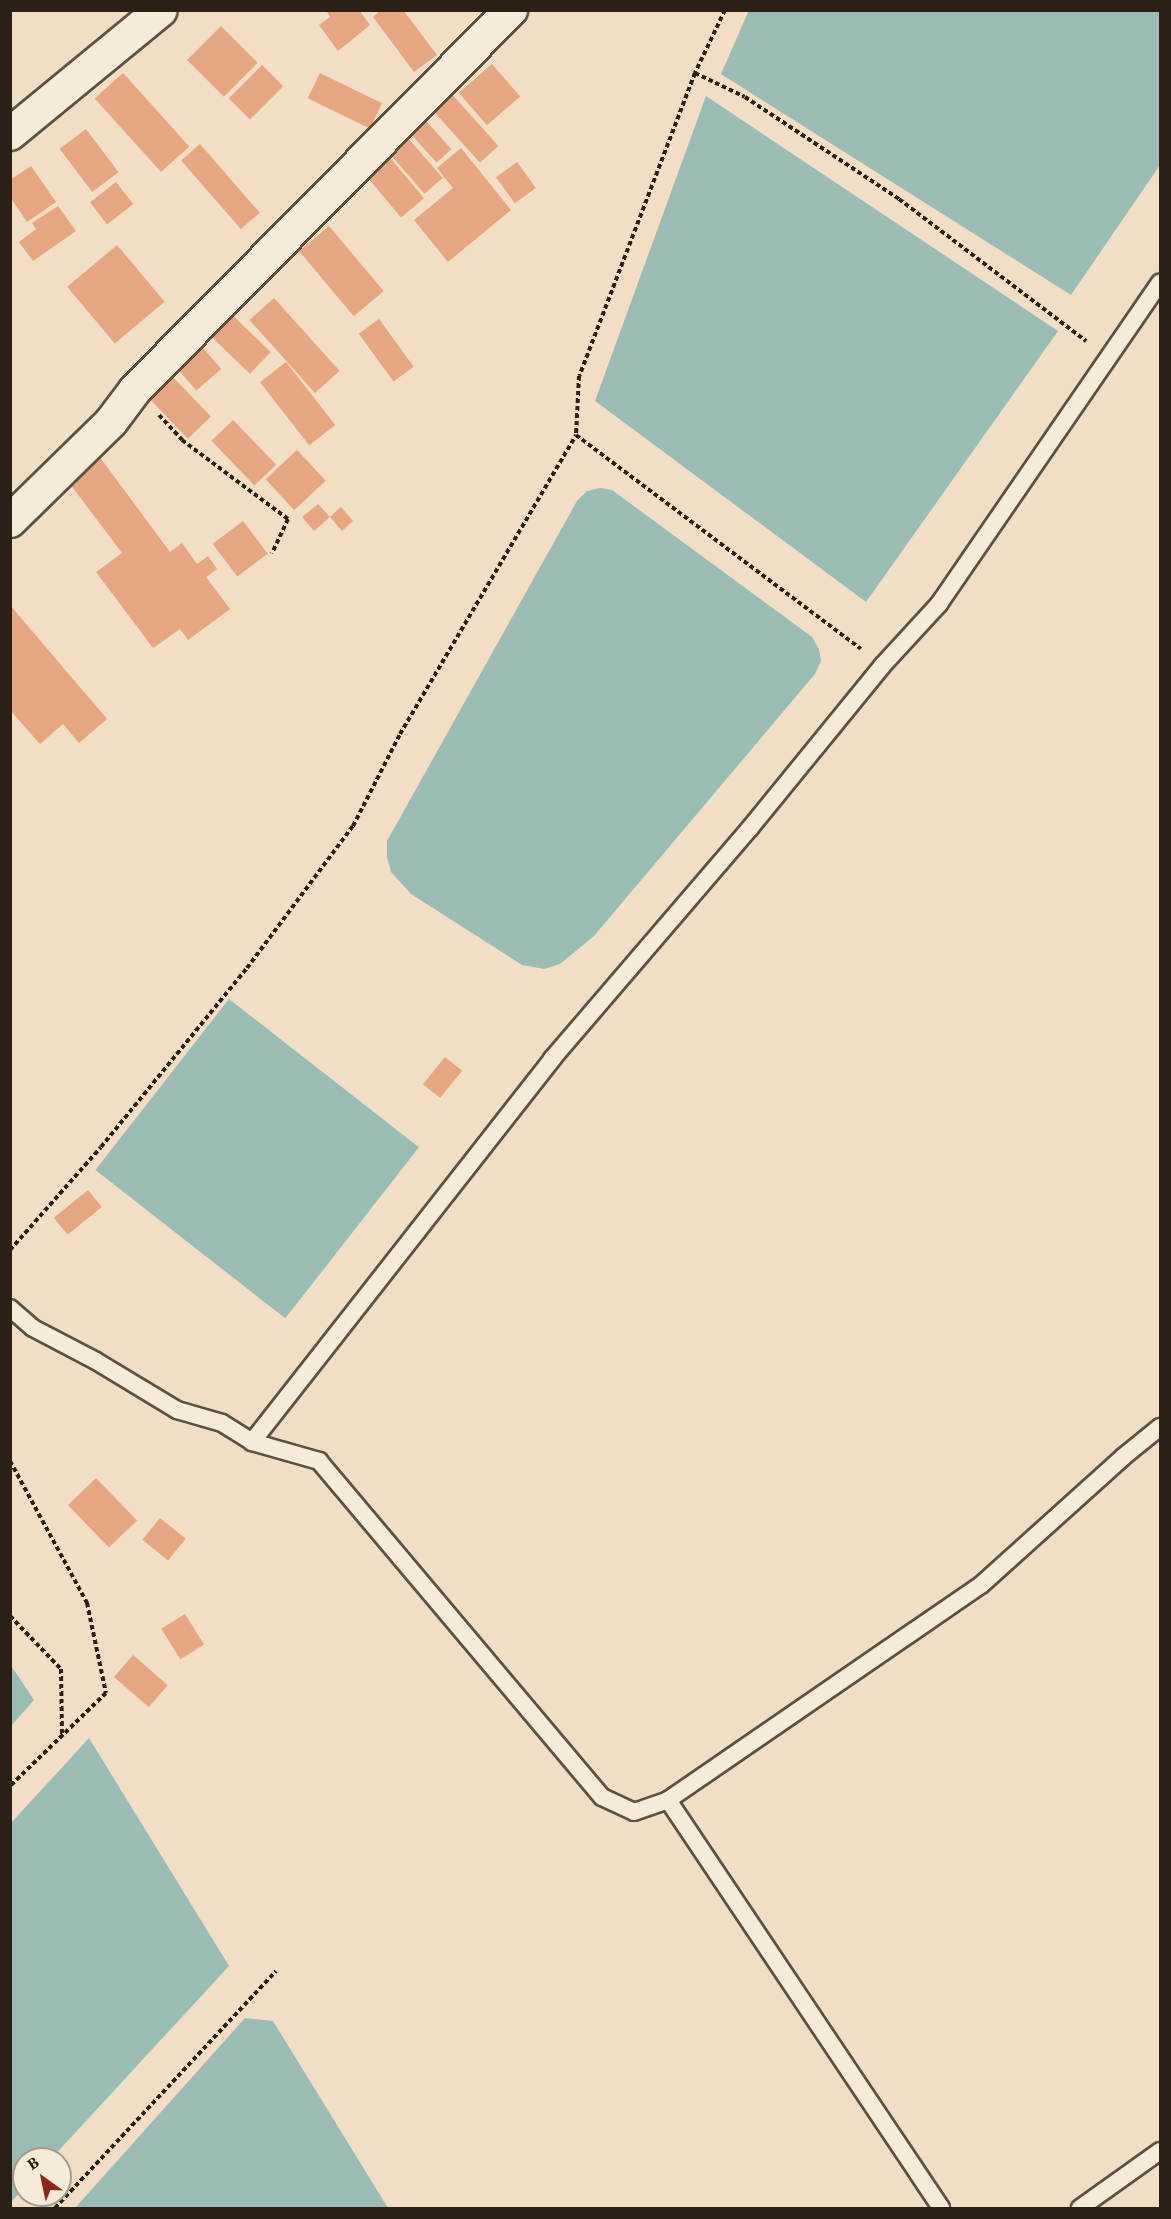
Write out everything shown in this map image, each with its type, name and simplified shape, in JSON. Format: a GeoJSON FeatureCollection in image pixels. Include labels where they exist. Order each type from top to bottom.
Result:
{"type":"FeatureCollection","features":[{"type":"Feature","properties":{"kind":"street"},"geometry":{"type":"LineString","coordinates":[[10,134],[161,10]]}},
{"type":"Feature","properties":{"kind":"street"},"geometry":{"type":"LineString","coordinates":[[10,521],[111,423],[135,390],[510,11]]}},
{"type":"Feature","properties":{"kind":"lane"},"geometry":{"type":"LineString","coordinates":[[252,1442],[552,1059],[750,828],[882,666],[939,604],[1161,284]]}},
{"type":"Feature","properties":{"kind":"lane"},"geometry":{"type":"LineString","coordinates":[[10,1308],[33,1328],[96,1361],[177,1410],[222,1423],[252,1442],[319,1461],[602,1797],[634,1812],[668,1800],[981,1585],[1123,1457],[1161,1427]]}},
{"type":"Feature","properties":{"kind":"lane"},"geometry":{"type":"LineString","coordinates":[[668,1800],[941,2208]]}},
{"type":"Feature","properties":{"kind":"lane"},"geometry":{"type":"LineString","coordinates":[[1080,2208],[1161,2151]]}},
{"type":"Feature","properties":{"kind":"path"},"geometry":{"type":"LineString","coordinates":[[10,1250],[101,1147],[247,968],[353,826],[400,734],[576,435],[579,376],[695,73],[725,10]]}},
{"type":"Feature","properties":{"kind":"path"},"geometry":{"type":"LineString","coordinates":[[695,73],[745,97],[899,198],[1108,358]]}},
{"type":"Feature","properties":{"kind":"path"},"geometry":{"type":"LineString","coordinates":[[135,390],[182,440],[288,519],[272,552]]}},
{"type":"Feature","properties":{"kind":"path"},"geometry":{"type":"LineString","coordinates":[[576,435],[882,666]]}},
{"type":"Feature","properties":{"kind":"path"},"geometry":{"type":"LineString","coordinates":[[10,1461],[87,1603],[106,1693],[10,1786]]}},
{"type":"Feature","properties":{"kind":"path"},"geometry":{"type":"LineString","coordinates":[[10,1616],[61,1669],[62,1735]]}},
{"type":"Feature","properties":{"kind":"path"},"geometry":{"type":"LineString","coordinates":[[55,2208],[276,1971]]}},
{"type":"Feature","properties":{"kind":"water"},"geometry":{"type":"Polygon","coordinates":[[[749,10],[1160,11],[1160,165],[1071,295],[721,74],[749,10]]]}},
{"type":"Feature","properties":{"kind":"water"},"geometry":{"type":"Polygon","coordinates":[[[706,96],[1058,331],[866,602],[595,401],[706,96]]]}},
{"type":"Feature","properties":{"kind":"water"},"geometry":{"type":"Polygon","coordinates":[[[600,488],[612,490],[812,637],[819,649],[821,661],[815,674],[594,936],[560,964],[544,969],[522,965],[411,894],[391,872],[387,857],[387,841],[577,501],[587,491],[600,488]]]}},
{"type":"Feature","properties":{"kind":"water"},"geometry":{"type":"Polygon","coordinates":[[[229,999],[419,1147],[285,1318],[95,1170],[229,999]]]}},
{"type":"Feature","properties":{"kind":"water"},"geometry":{"type":"Polygon","coordinates":[[[10,1664],[34,1700],[11,1726],[10,1726],[10,1664]]]}},
{"type":"Feature","properties":{"kind":"water"},"geometry":{"type":"Polygon","coordinates":[[[89,1738],[229,1966],[62,2147],[12,2147],[11,2202],[11,1823],[89,1738]]]}},
{"type":"Feature","properties":{"kind":"water"},"geometry":{"type":"Polygon","coordinates":[[[245,2018],[273,2021],[388,2208],[75,2208],[245,2018]]]}},
{"type":"Feature","properties":{"kind":"building"},"geometry":{"type":"Polygon","coordinates":[[[326,10],[359,10],[370,25],[338,51],[319,25],[330,17],[326,10]]]}},
{"type":"Feature","properties":{"kind":"building"},"geometry":{"type":"Polygon","coordinates":[[[381,10],[403,10],[437,55],[414,72],[373,17],[381,10]]]}},
{"type":"Feature","properties":{"kind":"building"},"geometry":{"type":"Polygon","coordinates":[[[221,26],[258,63],[224,97],[187,60],[221,26]]]}},
{"type":"Feature","properties":{"kind":"building"},"geometry":{"type":"Polygon","coordinates":[[[492,64],[520,96],[487,125],[459,93],[492,64]]]}},
{"type":"Feature","properties":{"kind":"building"},"geometry":{"type":"Polygon","coordinates":[[[262,65],[283,86],[250,119],[229,98],[262,65]]]}},
{"type":"Feature","properties":{"kind":"building"},"geometry":{"type":"Polygon","coordinates":[[[123,73],[189,147],[161,172],[95,98],[123,73]]]}},
{"type":"Feature","properties":{"kind":"building"},"geometry":{"type":"Polygon","coordinates":[[[320,73],[382,103],[370,128],[308,98],[320,73]]]}},
{"type":"Feature","properties":{"kind":"building"},"geometry":{"type":"Polygon","coordinates":[[[449,91],[499,146],[480,163],[430,108],[449,91]]]}},
{"type":"Feature","properties":{"kind":"building"},"geometry":{"type":"Polygon","coordinates":[[[418,112],[451,149],[437,163],[403,125],[418,112]]]}},
{"type":"Feature","properties":{"kind":"building"},"geometry":{"type":"Polygon","coordinates":[[[86,129],[118,172],[92,192],[60,149],[86,129]]]}},
{"type":"Feature","properties":{"kind":"building"},"geometry":{"type":"Polygon","coordinates":[[[400,129],[443,178],[425,194],[382,145],[400,129]]]}},
{"type":"Feature","properties":{"kind":"building"},"geometry":{"type":"Polygon","coordinates":[[[200,144],[260,213],[241,229],[181,160],[200,144]]]}},
{"type":"Feature","properties":{"kind":"building"},"geometry":{"type":"Polygon","coordinates":[[[381,147],[424,198],[401,218],[358,166],[381,147]]]}},
{"type":"Feature","properties":{"kind":"building"},"geometry":{"type":"Polygon","coordinates":[[[461,148],[511,210],[448,262],[414,220],[453,188],[437,168],[461,148]]]}},
{"type":"Feature","properties":{"kind":"building"},"geometry":{"type":"Polygon","coordinates":[[[517,162],[536,188],[515,203],[496,177],[517,162]]]}},
{"type":"Feature","properties":{"kind":"building"},"geometry":{"type":"Polygon","coordinates":[[[31,166],[56,202],[27,222],[10,197],[10,180],[31,166]]]}},
{"type":"Feature","properties":{"kind":"building"},"geometry":{"type":"Polygon","coordinates":[[[116,182],[133,204],[107,224],[90,202],[116,182]]]}},
{"type":"Feature","properties":{"kind":"building"},"geometry":{"type":"Polygon","coordinates":[[[58,206],[76,231],[33,261],[19,242],[36,229],[32,223],[58,206]]]}},
{"type":"Feature","properties":{"kind":"building"},"geometry":{"type":"Polygon","coordinates":[[[329,226],[384,291],[354,316],[299,251],[329,226]]]}},
{"type":"Feature","properties":{"kind":"building"},"geometry":{"type":"Polygon","coordinates":[[[117,245],[165,302],[115,343],[67,287],[117,245]]]}},
{"type":"Feature","properties":{"kind":"building"},"geometry":{"type":"Polygon","coordinates":[[[274,298],[340,371],[315,393],[249,320],[274,298]]]}},
{"type":"Feature","properties":{"kind":"building"},"geometry":{"type":"Polygon","coordinates":[[[226,309],[271,352],[250,374],[205,331],[226,309]]]}},
{"type":"Feature","properties":{"kind":"building"},"geometry":{"type":"Polygon","coordinates":[[[379,319],[414,367],[393,381],[359,334],[379,319]]]}},
{"type":"Feature","properties":{"kind":"building"},"geometry":{"type":"Polygon","coordinates":[[[197,341],[221,369],[196,391],[172,363],[197,341]]]}},
{"type":"Feature","properties":{"kind":"building"},"geometry":{"type":"Polygon","coordinates":[[[286,362],[335,425],[309,445],[260,382],[286,362]]]}},
{"type":"Feature","properties":{"kind":"building"},"geometry":{"type":"Polygon","coordinates":[[[170,374],[211,416],[188,439],[147,396],[170,374]]]}},
{"type":"Feature","properties":{"kind":"building"},"geometry":{"type":"Polygon","coordinates":[[[233,420],[276,465],[254,485],[211,441],[233,420]]]}},
{"type":"Feature","properties":{"kind":"building"},"geometry":{"type":"Polygon","coordinates":[[[297,450],[326,481],[294,510],[266,479],[297,450]]]}},
{"type":"Feature","properties":{"kind":"building"},"geometry":{"type":"Polygon","coordinates":[[[96,452],[170,552],[182,543],[197,564],[208,556],[217,569],[206,577],[230,609],[188,640],[180,629],[153,648],[96,572],[122,553],[64,476],[96,452]]]}},
{"type":"Feature","properties":{"kind":"building"},"geometry":{"type":"Polygon","coordinates":[[[318,504],[330,517],[314,531],[302,517],[318,504]]]}},
{"type":"Feature","properties":{"kind":"building"},"geometry":{"type":"Polygon","coordinates":[[[341,507],[353,521],[342,531],[330,517],[341,507]]]}},
{"type":"Feature","properties":{"kind":"building"},"geometry":{"type":"Polygon","coordinates":[[[243,521],[268,554],[237,577],[213,544],[243,521]]]}},
{"type":"Feature","properties":{"kind":"building"},"geometry":{"type":"Polygon","coordinates":[[[10,605],[107,719],[79,743],[63,724],[40,744],[10,710],[10,605]]]}},
{"type":"Feature","properties":{"kind":"building"},"geometry":{"type":"Polygon","coordinates":[[[445,1057],[462,1071],[440,1098],[423,1084],[445,1057]]]}},
{"type":"Feature","properties":{"kind":"building"},"geometry":{"type":"Polygon","coordinates":[[[88,1190],[102,1207],[68,1235],[54,1218],[88,1190]]]}},
{"type":"Feature","properties":{"kind":"building"},"geometry":{"type":"Polygon","coordinates":[[[96,1478],[137,1520],[109,1548],[68,1505],[96,1478]]]}},
{"type":"Feature","properties":{"kind":"building"},"geometry":{"type":"Polygon","coordinates":[[[160,1518],[186,1539],[168,1561],[142,1540],[160,1518]]]}},
{"type":"Feature","properties":{"kind":"building"},"geometry":{"type":"Polygon","coordinates":[[[185,1614],[204,1645],[180,1659],[161,1629],[185,1614]]]}},
{"type":"Feature","properties":{"kind":"building"},"geometry":{"type":"Polygon","coordinates":[[[133,1655],[168,1685],[149,1707],[114,1677],[133,1655]]]}}]}
